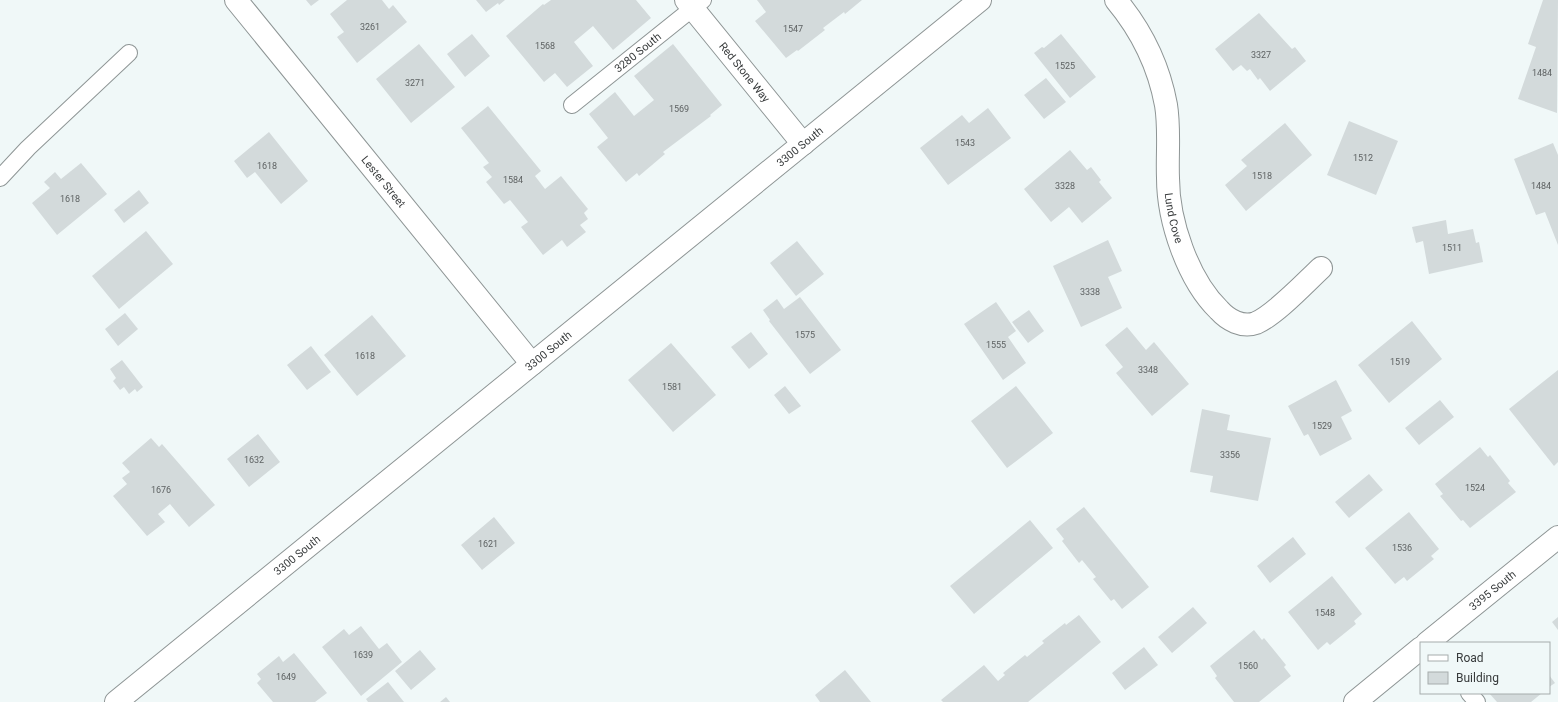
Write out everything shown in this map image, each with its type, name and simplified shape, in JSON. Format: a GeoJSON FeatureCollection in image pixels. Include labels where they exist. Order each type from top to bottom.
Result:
{"type":"FeatureCollection","features":[{"type":"Feature","properties":{"kind":"street","name":"Lester Street"},"geometry":{"type":"LineString","coordinates":[[236,0],[532,364]]}},
{"type":"Feature","properties":{"kind":"street","name":"3300 South"},"geometry":{"type":"LineString","coordinates":[[116,702],[980,0]]}},
{"type":"Feature","properties":{"kind":"street","name":"Lund Cove"},"geometry":{"type":"LineString","coordinates":[[1116,0],[1144,41],[1156,69],[1166,105],[1170,208],[1179,240],[1190,268],[1213,305],[1222,314],[1234,322],[1246,325],[1256,323],[1272,313],[1321,268]]}},
{"type":"Feature","properties":{"kind":"street","name":"Red Stone Way"},"geometry":{"type":"LineString","coordinates":[[694,3],[803,144]]}},
{"type":"Feature","properties":{"kind":"street","name":"3395 South"},"geometry":{"type":"LineString","coordinates":[[1428,642],[1558,537]]}},
{"type":"Feature","properties":{"kind":"street"},"geometry":{"type":"LineString","coordinates":[[1355,702],[1420,649]]}},
{"type":"Feature","properties":{"kind":"lane","name":"3280 South"},"geometry":{"type":"LineString","coordinates":[[572,106],[694,3]]}},
{"type":"Feature","properties":{"kind":"lane"},"geometry":{"type":"LineString","coordinates":[[0,178],[28,148],[129,53]]}},
{"type":"Feature","properties":{"kind":"lane"},"geometry":{"type":"LineString","coordinates":[[1470,694],[1477,702]]}},
{"type":"Feature","properties":{"kind":"building"},"geometry":{"type":"Polygon","coordinates":[[[306,0],[319,0],[311,6],[306,0]]]}},
{"type":"Feature","properties":{"kind":"building"},"geometry":{"type":"Polygon","coordinates":[[[347,0],[382,0],[389,9],[393,5],[407,22],[357,63],[337,37],[344,32],[330,14],[347,0]]]}},
{"type":"Feature","properties":{"kind":"building"},"geometry":{"type":"Polygon","coordinates":[[[476,0],[505,0],[499,5],[498,3],[486,12],[476,0]]]}},
{"type":"Feature","properties":{"kind":"building"},"geometry":{"type":"Polygon","coordinates":[[[551,0],[636,0],[651,18],[613,50],[593,26],[574,42],[593,66],[567,87],[555,73],[544,82],[506,36],[543,4],[544,5],[551,0]]]}},
{"type":"Feature","properties":{"kind":"building"},"geometry":{"type":"Polygon","coordinates":[[[757,0],[862,0],[845,14],[844,12],[823,28],[825,30],[798,51],[797,50],[786,58],[755,21],[766,12],[757,0]]]}},
{"type":"Feature","properties":{"kind":"building"},"geometry":{"type":"Polygon","coordinates":[[[1543,0],[1558,0],[1557,113],[1518,99],[1536,47],[1528,44],[1543,0]]]}},
{"type":"Feature","properties":{"kind":"building"},"geometry":{"type":"Polygon","coordinates":[[[1259,13],[1292,49],[1295,47],[1306,61],[1270,91],[1260,78],[1258,80],[1250,69],[1247,71],[1241,65],[1233,71],[1215,49],[1259,13]]]}},
{"type":"Feature","properties":{"kind":"building"},"geometry":{"type":"Polygon","coordinates":[[[472,34],[490,56],[465,77],[447,54],[472,34]]]}},
{"type":"Feature","properties":{"kind":"building"},"geometry":{"type":"Polygon","coordinates":[[[1061,34],[1096,77],[1070,98],[1034,53],[1042,47],[1044,48],[1061,34]]]}},
{"type":"Feature","properties":{"kind":"building"},"geometry":{"type":"Polygon","coordinates":[[[419,44],[455,87],[411,123],[376,79],[419,44]]]}},
{"type":"Feature","properties":{"kind":"building"},"geometry":{"type":"Polygon","coordinates":[[[673,44],[722,105],[710,115],[711,116],[663,152],[665,154],[639,176],[637,173],[626,182],[597,147],[608,138],[589,114],[615,92],[634,116],[654,100],[634,76],[673,44]]]}},
{"type":"Feature","properties":{"kind":"building"},"geometry":{"type":"Polygon","coordinates":[[[1046,78],[1066,102],[1044,119],[1024,95],[1046,78]]]}},
{"type":"Feature","properties":{"kind":"building"},"geometry":{"type":"Polygon","coordinates":[[[488,106],[541,171],[535,176],[545,189],[561,176],[588,209],[584,213],[588,219],[580,225],[586,232],[567,247],[562,240],[543,255],[521,227],[528,222],[510,200],[504,204],[486,182],[492,177],[483,167],[489,163],[461,128],[488,106]]]}},
{"type":"Feature","properties":{"kind":"building"},"geometry":{"type":"Polygon","coordinates":[[[988,108],[1011,138],[948,185],[920,148],[962,115],[969,123],[988,108]]]}},
{"type":"Feature","properties":{"kind":"building"},"geometry":{"type":"Polygon","coordinates":[[[1349,121],[1398,141],[1376,195],[1327,175],[1349,121]]]}},
{"type":"Feature","properties":{"kind":"building"},"geometry":{"type":"Polygon","coordinates":[[[1285,123],[1312,155],[1246,211],[1225,185],[1247,166],[1241,160],[1285,123]]]}},
{"type":"Feature","properties":{"kind":"building"},"geometry":{"type":"Polygon","coordinates":[[[269,132],[308,181],[281,204],[255,172],[247,178],[234,161],[269,132]]]}},
{"type":"Feature","properties":{"kind":"building"},"geometry":{"type":"Polygon","coordinates":[[[1553,143],[1558,155],[1558,245],[1545,212],[1536,215],[1514,159],[1553,143]]]}},
{"type":"Feature","properties":{"kind":"building"},"geometry":{"type":"Polygon","coordinates":[[[1070,150],[1087,170],[1091,167],[1101,180],[1099,182],[1112,198],[1082,223],[1069,207],[1051,222],[1024,189],[1070,150]]]}},
{"type":"Feature","properties":{"kind":"building"},"geometry":{"type":"Polygon","coordinates":[[[81,163],[107,194],[57,235],[32,203],[50,188],[44,182],[55,172],[61,179],[81,163]]]}},
{"type":"Feature","properties":{"kind":"building"},"geometry":{"type":"Polygon","coordinates":[[[139,190],[149,203],[124,223],[114,210],[139,190]]]}},
{"type":"Feature","properties":{"kind":"building"},"geometry":{"type":"Polygon","coordinates":[[[1446,220],[1448,234],[1473,229],[1476,243],[1479,242],[1483,262],[1429,274],[1423,241],[1416,243],[1412,227],[1446,220]]]}},
{"type":"Feature","properties":{"kind":"building"},"geometry":{"type":"Polygon","coordinates":[[[146,231],[173,264],[119,309],[92,276],[146,231]]]}},
{"type":"Feature","properties":{"kind":"building"},"geometry":{"type":"Polygon","coordinates":[[[1108,240],[1122,271],[1108,277],[1122,308],[1081,327],[1053,266],[1108,240]]]}},
{"type":"Feature","properties":{"kind":"building"},"geometry":{"type":"Polygon","coordinates":[[[797,241],[824,274],[796,296],[770,263],[797,241]]]}},
{"type":"Feature","properties":{"kind":"building"},"geometry":{"type":"Polygon","coordinates":[[[800,297],[841,350],[810,374],[769,321],[770,320],[763,310],[777,299],[784,309],[800,297]]]}},
{"type":"Feature","properties":{"kind":"building"},"geometry":{"type":"Polygon","coordinates":[[[996,302],[1016,331],[1008,337],[1026,363],[1003,380],[964,324],[996,302]]]}},
{"type":"Feature","properties":{"kind":"building"},"geometry":{"type":"Polygon","coordinates":[[[1029,310],[1044,331],[1028,343],[1012,322],[1029,310]]]}},
{"type":"Feature","properties":{"kind":"building"},"geometry":{"type":"Polygon","coordinates":[[[125,313],[138,329],[118,346],[105,329],[125,313]]]}},
{"type":"Feature","properties":{"kind":"building"},"geometry":{"type":"Polygon","coordinates":[[[372,315],[406,356],[357,396],[324,355],[372,315]]]}},
{"type":"Feature","properties":{"kind":"building"},"geometry":{"type":"Polygon","coordinates":[[[1412,321],[1442,359],[1389,403],[1358,365],[1412,321]]]}},
{"type":"Feature","properties":{"kind":"building"},"geometry":{"type":"Polygon","coordinates":[[[1127,327],[1146,350],[1154,342],[1189,384],[1152,416],[1116,373],[1123,367],[1105,345],[1127,327]]]}},
{"type":"Feature","properties":{"kind":"building"},"geometry":{"type":"Polygon","coordinates":[[[751,332],[768,354],[749,369],[731,347],[751,332]]]}},
{"type":"Feature","properties":{"kind":"building"},"geometry":{"type":"Polygon","coordinates":[[[671,343],[716,395],[673,432],[628,380],[671,343]]]}},
{"type":"Feature","properties":{"kind":"building"},"geometry":{"type":"Polygon","coordinates":[[[311,346],[331,372],[307,390],[287,365],[311,346]]]}},
{"type":"Feature","properties":{"kind":"building"},"geometry":{"type":"Polygon","coordinates":[[[122,360],[143,387],[137,392],[135,389],[129,394],[124,387],[120,390],[113,381],[116,378],[110,369],[122,360]]]}},
{"type":"Feature","properties":{"kind":"building"},"geometry":{"type":"Polygon","coordinates":[[[1558,370],[1558,462],[1554,466],[1509,409],[1558,370]]]}},
{"type":"Feature","properties":{"kind":"building"},"geometry":{"type":"Polygon","coordinates":[[[1336,380],[1352,411],[1341,417],[1352,439],[1320,456],[1308,434],[1304,436],[1288,406],[1336,380]]]}},
{"type":"Feature","properties":{"kind":"building"},"geometry":{"type":"Polygon","coordinates":[[[785,386],[801,406],[789,414],[774,395],[785,386]]]}},
{"type":"Feature","properties":{"kind":"building"},"geometry":{"type":"Polygon","coordinates":[[[1016,386],[1053,433],[1007,468],[971,421],[1016,386]]]}},
{"type":"Feature","properties":{"kind":"building"},"geometry":{"type":"Polygon","coordinates":[[[1440,400],[1454,417],[1419,445],[1405,428],[1440,400]]]}},
{"type":"Feature","properties":{"kind":"building"},"geometry":{"type":"Polygon","coordinates":[[[1202,409],[1230,415],[1227,430],[1271,438],[1258,501],[1210,492],[1213,476],[1190,472],[1202,409]]]}},
{"type":"Feature","properties":{"kind":"building"},"geometry":{"type":"Polygon","coordinates":[[[258,434],[280,462],[249,487],[227,459],[258,434]]]}},
{"type":"Feature","properties":{"kind":"building"},"geometry":{"type":"Polygon","coordinates":[[[151,438],[159,447],[162,444],[215,505],[189,527],[170,504],[158,514],[165,522],[147,536],[113,496],[127,484],[122,478],[130,472],[122,463],[151,438]]]}},
{"type":"Feature","properties":{"kind":"building"},"geometry":{"type":"Polygon","coordinates":[[[1480,447],[1488,457],[1490,455],[1510,481],[1508,483],[1516,492],[1470,528],[1463,520],[1461,521],[1440,496],[1443,494],[1435,484],[1480,447]]]}},
{"type":"Feature","properties":{"kind":"building"},"geometry":{"type":"Polygon","coordinates":[[[1369,474],[1383,490],[1349,518],[1335,502],[1369,474]]]}},
{"type":"Feature","properties":{"kind":"building"},"geometry":{"type":"Polygon","coordinates":[[[1084,507],[1149,587],[1122,609],[1114,599],[1111,601],[1093,579],[1096,577],[1082,560],[1079,563],[1062,541],[1064,539],[1056,529],[1084,507]]]}},
{"type":"Feature","properties":{"kind":"building"},"geometry":{"type":"Polygon","coordinates":[[[1409,512],[1439,549],[1431,556],[1434,559],[1407,581],[1404,577],[1395,584],[1365,548],[1409,512]]]}},
{"type":"Feature","properties":{"kind":"building"},"geometry":{"type":"Polygon","coordinates":[[[494,517],[515,543],[482,570],[461,545],[494,517]]]}},
{"type":"Feature","properties":{"kind":"building"},"geometry":{"type":"Polygon","coordinates":[[[1030,520],[1053,548],[974,614],[950,586],[1030,520]]]}},
{"type":"Feature","properties":{"kind":"building"},"geometry":{"type":"Polygon","coordinates":[[[1293,537],[1306,554],[1270,583],[1257,566],[1293,537]]]}},
{"type":"Feature","properties":{"kind":"building"},"geometry":{"type":"Polygon","coordinates":[[[1332,576],[1362,614],[1354,621],[1356,624],[1330,645],[1327,642],[1318,650],[1288,612],[1332,576]]]}},
{"type":"Feature","properties":{"kind":"building"},"geometry":{"type":"Polygon","coordinates":[[[1193,607],[1207,623],[1172,653],[1158,637],[1193,607]]]}},
{"type":"Feature","properties":{"kind":"building"},"geometry":{"type":"Polygon","coordinates":[[[1079,615],[1101,642],[1028,702],[943,702],[941,700],[984,665],[998,681],[1005,675],[1003,673],[1025,655],[1027,657],[1044,643],[1042,641],[1065,623],[1066,625],[1079,615]]]}},
{"type":"Feature","properties":{"kind":"building"},"geometry":{"type":"Polygon","coordinates":[[[1558,617],[1558,630],[1552,622],[1558,617]]]}},
{"type":"Feature","properties":{"kind":"building"},"geometry":{"type":"Polygon","coordinates":[[[361,626],[379,649],[387,643],[402,662],[361,696],[322,647],[344,629],[349,635],[361,626]]]}},
{"type":"Feature","properties":{"kind":"building"},"geometry":{"type":"Polygon","coordinates":[[[1254,630],[1262,640],[1264,638],[1286,665],[1284,667],[1291,676],[1259,702],[1234,702],[1215,678],[1217,676],[1210,666],[1254,630]]]}},
{"type":"Feature","properties":{"kind":"building"},"geometry":{"type":"Polygon","coordinates":[[[1144,647],[1158,665],[1125,690],[1112,673],[1144,647]]]}},
{"type":"Feature","properties":{"kind":"building"},"geometry":{"type":"Polygon","coordinates":[[[420,650],[436,669],[411,690],[395,671],[420,650]]]}},
{"type":"Feature","properties":{"kind":"building"},"geometry":{"type":"Polygon","coordinates":[[[294,653],[327,693],[315,702],[273,702],[257,683],[261,679],[257,674],[279,656],[283,662],[294,653]]]}},
{"type":"Feature","properties":{"kind":"building"},"geometry":{"type":"Polygon","coordinates":[[[845,670],[871,702],[820,702],[815,695],[845,670]]]}},
{"type":"Feature","properties":{"kind":"building"},"geometry":{"type":"Polygon","coordinates":[[[1550,676],[1555,683],[1550,686],[1550,676]]]}},
{"type":"Feature","properties":{"kind":"building"},"geometry":{"type":"Polygon","coordinates":[[[388,682],[404,702],[368,702],[366,699],[388,682]]]}},
{"type":"Feature","properties":{"kind":"building"},"geometry":{"type":"Polygon","coordinates":[[[1490,694],[1541,694],[1531,702],[1497,702],[1490,694]]]}},
{"type":"Feature","properties":{"kind":"building"},"geometry":{"type":"Polygon","coordinates":[[[446,697],[450,702],[440,702],[446,697]]]}}]}
